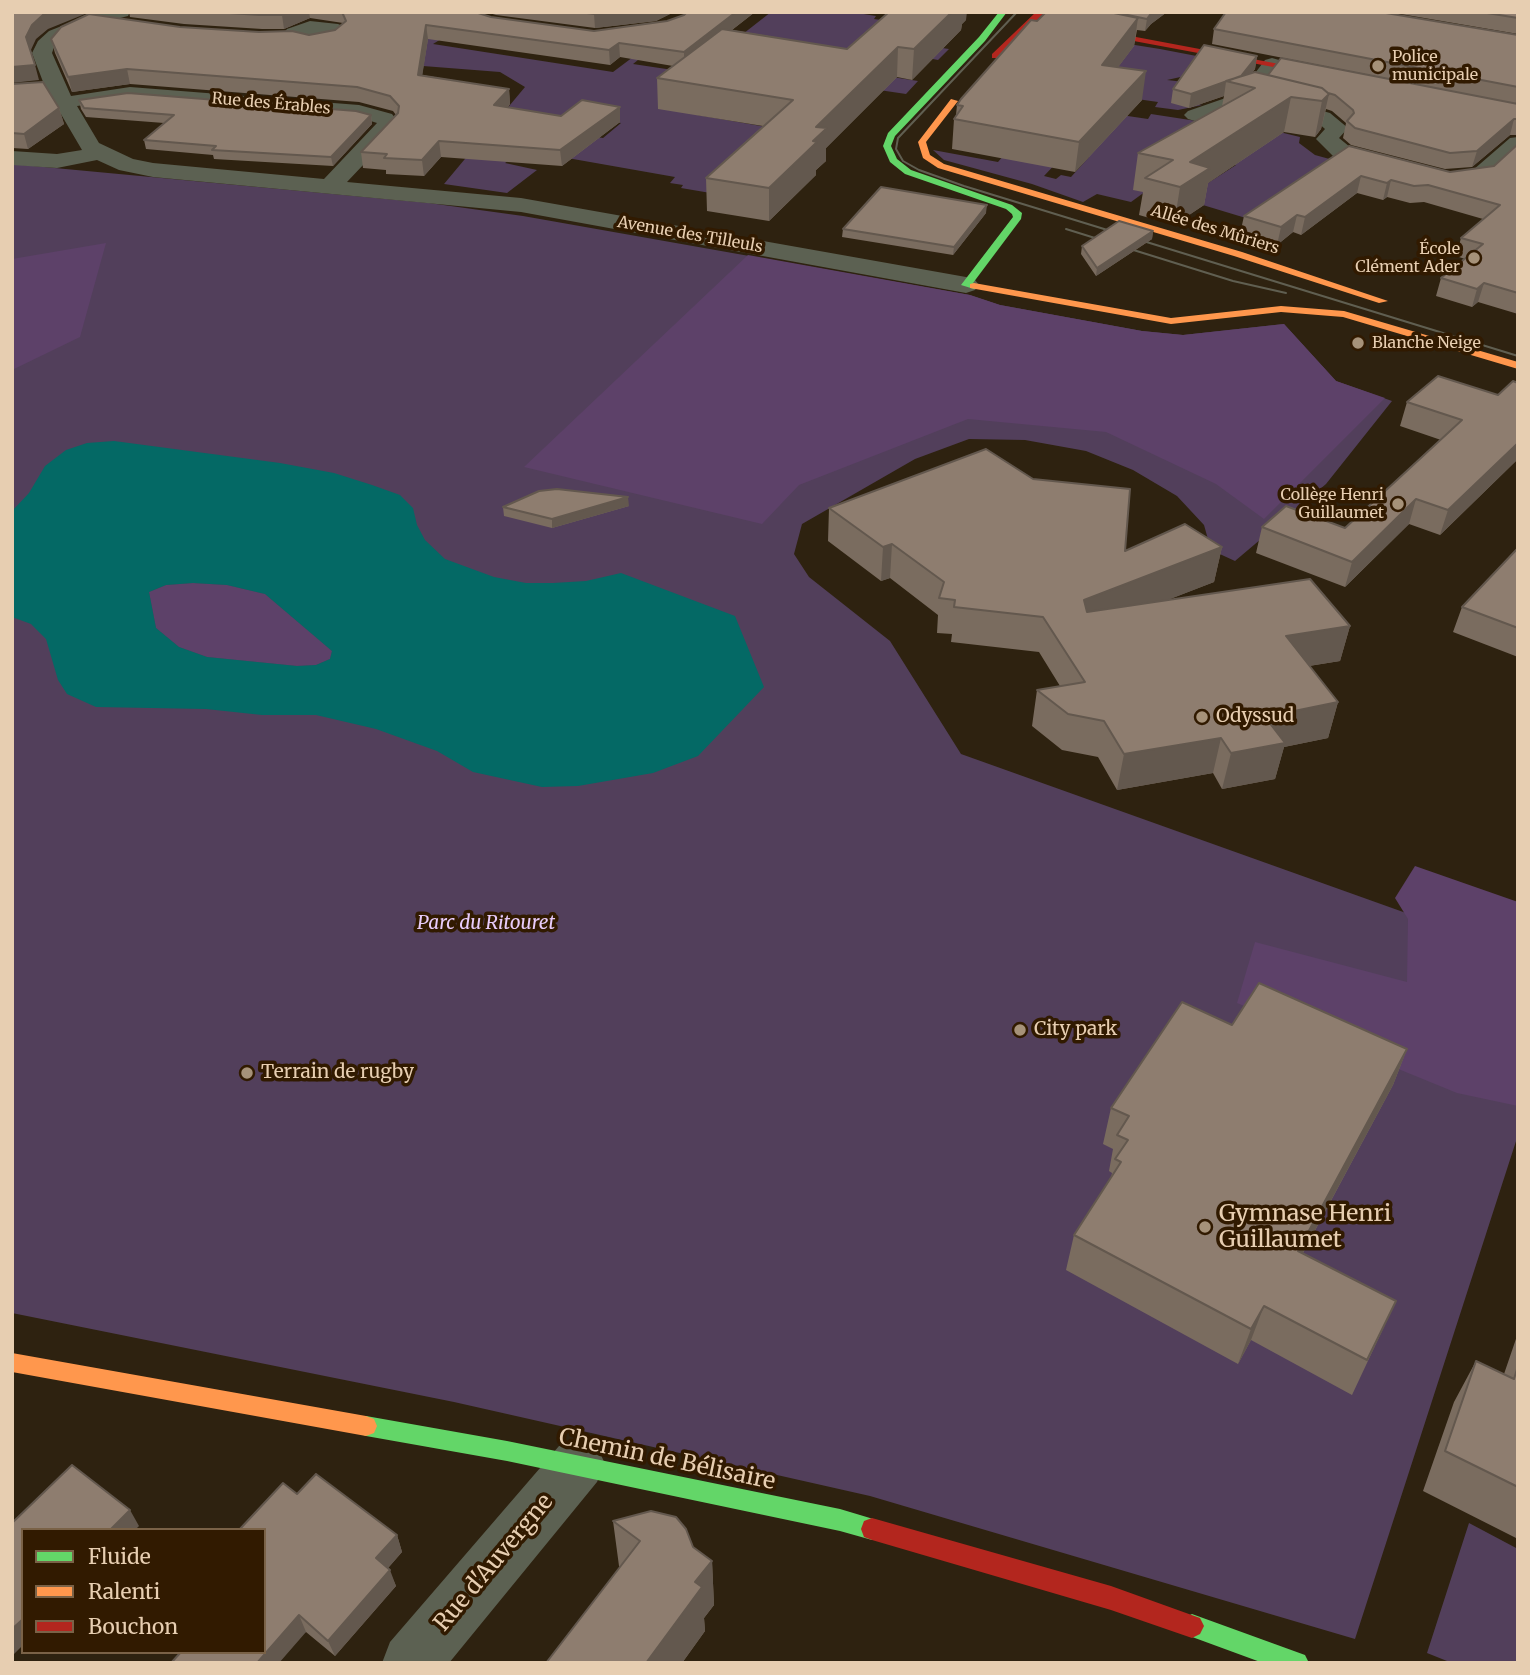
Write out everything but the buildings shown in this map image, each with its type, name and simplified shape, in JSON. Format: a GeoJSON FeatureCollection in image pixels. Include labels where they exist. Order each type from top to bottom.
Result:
{"type":"FeatureCollection","features":[{"type":"Feature","properties":{"kind":"street"},"geometry":{"type":"LineString","coordinates":[[966,285],[1018,217],[1014,211],[904,169],[893,160],[888,151],[891,135],[1006,12],[1039,15],[1059,24],[1342,78]]}},
{"type":"Feature","properties":{"kind":"street"},"geometry":{"type":"LineString","coordinates":[[980,73],[1006,44],[1039,15]]}},
{"type":"Feature","properties":{"kind":"street"},"geometry":{"type":"LineString","coordinates":[[99,153],[91,147],[52,93],[43,61],[45,45],[55,35],[89,20],[125,19]]}},
{"type":"Feature","properties":{"kind":"street"},"geometry":{"type":"LineString","coordinates":[[270,38],[295,37]]}},
{"type":"Feature","properties":{"kind":"street"},"geometry":{"type":"LineString","coordinates":[[1195,115],[1247,97],[1272,64]]}},
{"type":"Feature","properties":{"kind":"street"},"geometry":{"type":"LineString","coordinates":[[289,105],[307,88]]}},
{"type":"Feature","properties":{"kind":"street","name":"Allée des Mûriers"},"geometry":{"type":"LineString","coordinates":[[967,88],[925,134],[921,145],[923,152],[947,169],[1238,254],[1398,306]]}},
{"type":"Feature","properties":{"kind":"street","name":"Rue des Érables"},"geometry":{"type":"LineString","coordinates":[[52,93],[130,93],[376,113],[385,118],[387,128],[331,185]]}},
{"type":"Feature","properties":{"kind":"street"},"geometry":{"type":"LineString","coordinates":[[1247,97],[1323,117],[1337,128],[1327,139],[1342,152],[1445,179],[1479,176],[1518,143]]}},
{"type":"Feature","properties":{"kind":"street"},"geometry":{"type":"LineString","coordinates":[[12,158],[57,161],[99,153]]}},
{"type":"Feature","properties":{"kind":"street","name":"Avenue des Tilleuls"},"geometry":{"type":"LineString","coordinates":[[99,153],[127,165],[153,170],[521,205],[1171,321],[1281,309],[1344,314],[1518,366]]}},
{"type":"Feature","properties":{"kind":"street","name":"Chemin de Bélisaire"},"geometry":{"type":"LineString","coordinates":[[12,1362],[578,1464],[875,1528],[1111,1598],[1297,1663]]}},
{"type":"Feature","properties":{"kind":"street","name":"Rue d'Auvergne"},"geometry":{"type":"LineString","coordinates":[[411,1663],[578,1464]]}},
{"type":"Feature","properties":{"kind":"green space"},"geometry":{"type":"Polygon","coordinates":[[[771,12],[851,12],[876,16],[874,19],[926,26],[908,43],[949,49],[938,60],[917,56],[873,74],[918,81],[906,94],[879,90],[698,115],[778,129],[740,198],[681,188],[683,185],[670,183],[675,177],[556,156],[584,135],[603,138],[621,123],[583,116],[530,145],[505,163],[537,170],[507,193],[444,184],[525,87],[500,72],[346,60],[410,44],[464,25],[433,44],[613,72],[641,51],[648,52],[633,64],[693,73],[771,12]]]}},
{"type":"Feature","properties":{"kind":"green space"},"geometry":{"type":"Polygon","coordinates":[[[1066,34],[1254,67],[1254,70],[1194,61],[1185,76],[1167,80],[1193,83],[1194,103],[1202,105],[1178,110],[1155,107],[1158,102],[1045,86],[1066,34]]]}},
{"type":"Feature","properties":{"kind":"green space"},"geometry":{"type":"Polygon","coordinates":[[[1047,104],[1148,119],[1151,114],[1203,122],[1218,117],[1300,137],[1299,143],[1315,155],[1344,163],[1259,222],[1183,199],[1236,165],[1197,154],[1131,202],[1097,194],[1083,202],[1032,184],[944,160],[933,150],[998,162],[1047,104]],[[1089,157],[1060,159],[1044,176],[1056,179],[1061,175],[1071,177],[1089,157]]]}},
{"type":"Feature","properties":{"kind":"green space","name":"Parc du Ritouret"},"geometry":{"type":"Polygon","coordinates":[[[12,164],[429,203],[523,216],[970,295],[1000,305],[1142,331],[1183,335],[1284,324],[1336,381],[1392,401],[1326,484],[1235,561],[1211,550],[1204,525],[1177,496],[1133,470],[1086,451],[1025,440],[969,439],[915,459],[802,524],[794,554],[809,577],[890,641],[961,754],[1518,953],[1518,1135],[1355,1639],[870,1496],[454,1402],[12,1313],[12,164]]]}},
{"type":"Feature","properties":{"kind":"green space"},"geometry":{"type":"Polygon","coordinates":[[[1469,1523],[1518,1549],[1518,1663],[1452,1663],[1427,1653],[1469,1523]]]}},
{"type":"Feature","properties":{"kind":"shaded area"},"geometry":{"type":"Polygon","coordinates":[[[106,243],[80,337],[12,370],[12,259],[106,243]]]}},
{"type":"Feature","properties":{"kind":"shaded area"},"geometry":{"type":"Polygon","coordinates":[[[748,255],[970,295],[1000,305],[1142,331],[1183,335],[1284,324],[1336,381],[1385,398],[1264,519],[1216,484],[1106,432],[968,419],[799,485],[762,524],[524,467],[748,255]]]}},
{"type":"Feature","properties":{"kind":"shaded area"},"geometry":{"type":"Polygon","coordinates":[[[166,585],[227,585],[265,594],[332,651],[330,659],[316,665],[297,666],[207,657],[179,647],[156,628],[149,592],[166,585]]]}},
{"type":"Feature","properties":{"kind":"shaded area"},"geometry":{"type":"Polygon","coordinates":[[[1415,866],[1518,902],[1518,1106],[1457,1093],[1237,1003],[1255,942],[1407,982],[1408,919],[1395,898],[1415,866]]]}},
{"type":"Feature","properties":{"kind":"water"},"geometry":{"type":"Polygon","coordinates":[[[114,441],[280,463],[334,473],[372,485],[400,495],[413,508],[417,525],[425,540],[445,559],[494,577],[526,583],[553,583],[586,581],[621,573],[735,616],[764,687],[698,756],[653,773],[578,786],[542,787],[473,772],[437,751],[376,729],[316,715],[96,707],[67,694],[58,680],[46,639],[31,624],[12,617],[12,511],[29,493],[45,466],[66,450],[87,443],[114,441]],[[166,585],[149,592],[156,628],[179,647],[207,657],[297,666],[316,665],[330,659],[332,651],[265,594],[227,585],[166,585]]]}},
{"type":"Feature","properties":{"kind":"tram line"},"geometry":{"type":"LineString","coordinates":[[1017,12],[898,138],[896,149],[903,161],[919,170],[964,186],[1518,356]]}},
{"type":"Feature","properties":{"kind":"tram line"},"geometry":{"type":"LineString","coordinates":[[1066,229],[1233,281],[1286,293]]}},
{"type":"Feature","properties":{"kind":"traffic: fast"},"geometry":{"type":"LineString","coordinates":[[974,286],[966,285],[1018,217],[1017,213],[1009,207],[908,172],[893,160],[887,146],[891,135],[982,39],[1003,12]]}},
{"type":"Feature","properties":{"kind":"traffic: fast"},"geometry":{"type":"LineString","coordinates":[[366,1426],[507,1451],[840,1520],[872,1529]]}},
{"type":"Feature","properties":{"kind":"traffic: fast"},"geometry":{"type":"LineString","coordinates":[[1192,1626],[1297,1663]]}},
{"type":"Feature","properties":{"kind":"traffic: slow"},"geometry":{"type":"LineString","coordinates":[[954,101],[922,142],[926,156],[941,166],[1238,254],[1383,301]]}},
{"type":"Feature","properties":{"kind":"traffic: slow"},"geometry":{"type":"LineString","coordinates":[[974,286],[1171,321],[1281,309],[1344,314],[1518,366]]}},
{"type":"Feature","properties":{"kind":"traffic: slow"},"geometry":{"type":"LineString","coordinates":[[12,1362],[366,1426]]}},
{"type":"Feature","properties":{"kind":"traffic: jam"},"geometry":{"type":"LineString","coordinates":[[995,56],[1041,12]]}},
{"type":"Feature","properties":{"kind":"traffic: jam"},"geometry":{"type":"LineString","coordinates":[[1083,29],[1327,75]]}},
{"type":"Feature","properties":{"kind":"traffic: jam"},"geometry":{"type":"LineString","coordinates":[[872,1529],[1111,1598],[1192,1626]]}},
{"type":"Feature","properties":{"kind":"place","name":"Police municipale"},"geometry":{"type":"Point","coordinates":[1378,66]}},
{"type":"Feature","properties":{"kind":"place","name":"École Clément Ader"},"geometry":{"type":"Point","coordinates":[1474,258]}},
{"type":"Feature","properties":{"kind":"place","name":"Blanche Neige"},"geometry":{"type":"Point","coordinates":[1358,343]}},
{"type":"Feature","properties":{"kind":"place","name":"Collège Henri Guillaumet"},"geometry":{"type":"Point","coordinates":[1398,504]}},
{"type":"Feature","properties":{"kind":"place","name":"Odyssud"},"geometry":{"type":"Point","coordinates":[1202,717]}},
{"type":"Feature","properties":{"kind":"place","name":"City park"},"geometry":{"type":"Point","coordinates":[1020,1030]}},
{"type":"Feature","properties":{"kind":"place","name":"Terrain de rugby"},"geometry":{"type":"Point","coordinates":[247,1073]}},
{"type":"Feature","properties":{"kind":"place","name":"Gymnase Henri Guillaumet"},"geometry":{"type":"Point","coordinates":[1205,1227]}}]}
